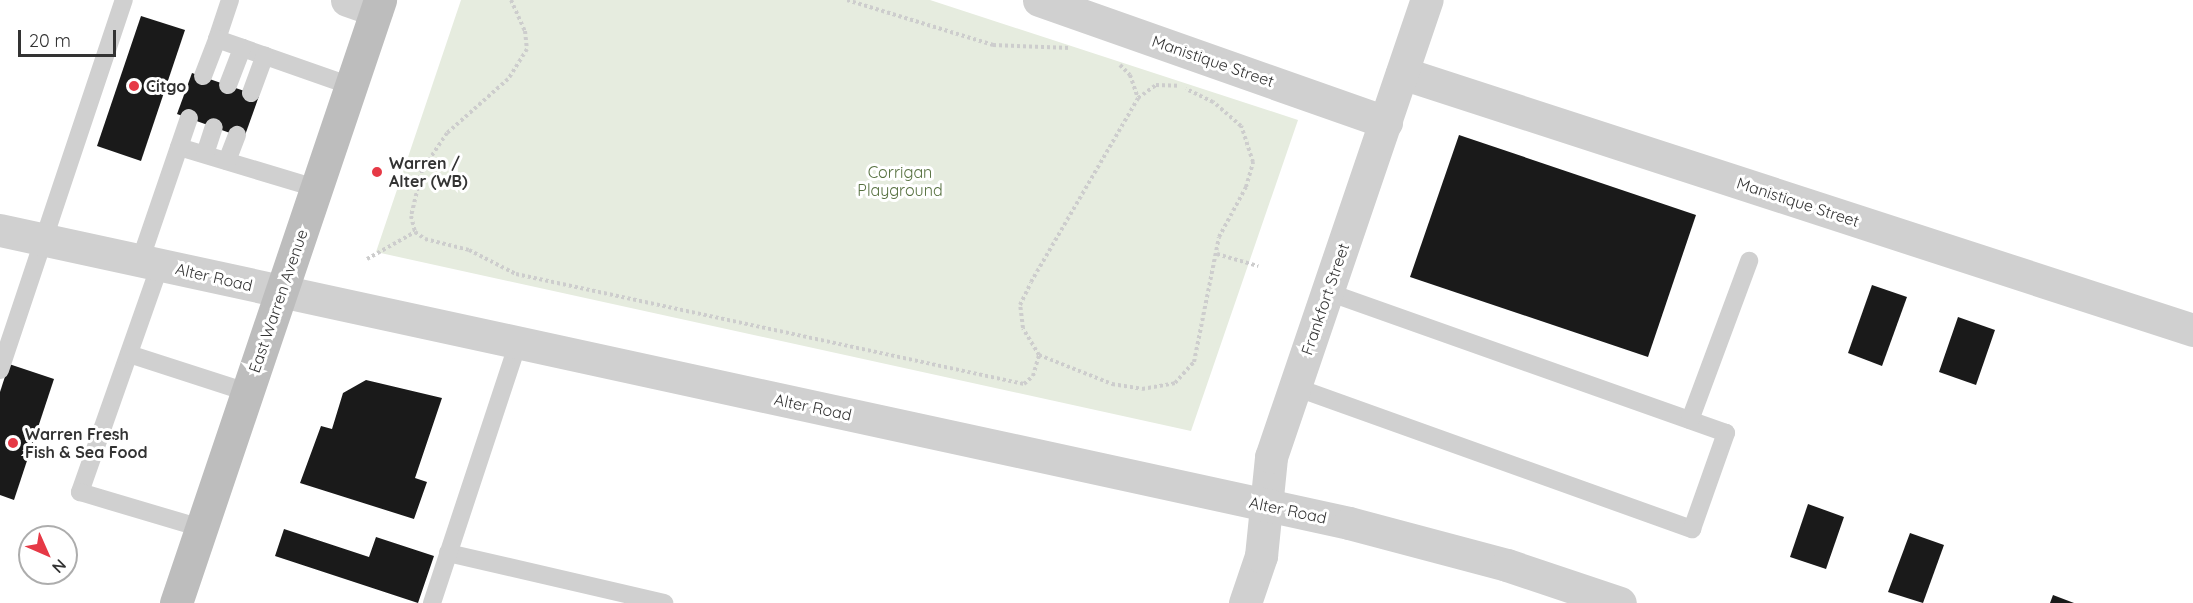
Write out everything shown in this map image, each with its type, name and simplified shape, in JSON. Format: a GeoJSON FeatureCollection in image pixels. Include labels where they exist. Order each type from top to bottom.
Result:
{"type":"FeatureCollection","features":[{"type":"Feature","properties":{"kind":"main road","name":"East Warren Avenue"},"geometry":{"type":"LineString","coordinates":[[176,603],[351,86],[368,3]]}},
{"type":"Feature","properties":{"kind":"street","name":"Manistique Street"},"geometry":{"type":"LineString","coordinates":[[1039,0],[1094,9],[1386,122]]}},
{"type":"Feature","properties":{"kind":"street","name":"Frankfort Street"},"geometry":{"type":"LineString","coordinates":[[1245,603],[1261,556],[1263,505],[1271,457],[1427,0]]}},
{"type":"Feature","properties":{"kind":"street","name":"Manistique Street"},"geometry":{"type":"LineString","coordinates":[[1402,73],[2193,330]]}},
{"type":"Feature","properties":{"kind":"street","name":"Alter Road"},"geometry":{"type":"LineString","coordinates":[[0,230],[1263,505],[1507,565],[1620,603]]}},
{"type":"Feature","properties":{"kind":"lane"},"geometry":{"type":"LineString","coordinates":[[0,370],[124,0]]}},
{"type":"Feature","properties":{"kind":"lane"},"geometry":{"type":"LineString","coordinates":[[203,76],[230,0]]}},
{"type":"Feature","properties":{"kind":"lane"},"geometry":{"type":"LineString","coordinates":[[217,39],[351,86]]}},
{"type":"Feature","properties":{"kind":"lane"},"geometry":{"type":"LineString","coordinates":[[228,85],[242,48]]}},
{"type":"Feature","properties":{"kind":"lane"},"geometry":{"type":"LineString","coordinates":[[251,93],[265,55]]}},
{"type":"Feature","properties":{"kind":"lane"},"geometry":{"type":"LineString","coordinates":[[189,118],[179,147],[129,354],[80,492],[201,528]]}},
{"type":"Feature","properties":{"kind":"lane"},"geometry":{"type":"LineString","coordinates":[[205,154],[214,127]]}},
{"type":"Feature","properties":{"kind":"lane"},"geometry":{"type":"LineString","coordinates":[[227,160],[237,135]]}},
{"type":"Feature","properties":{"kind":"lane"},"geometry":{"type":"LineString","coordinates":[[179,147],[316,188]]}},
{"type":"Feature","properties":{"kind":"lane"},"geometry":{"type":"LineString","coordinates":[[1690,420],[1749,261]]}},
{"type":"Feature","properties":{"kind":"lane"},"geometry":{"type":"LineString","coordinates":[[1295,387],[1692,529],[1726,433],[1328,292]]}},
{"type":"Feature","properties":{"kind":"lane"},"geometry":{"type":"LineString","coordinates":[[432,603],[518,343]]}},
{"type":"Feature","properties":{"kind":"lane"},"geometry":{"type":"LineString","coordinates":[[129,354],[247,392]]}},
{"type":"Feature","properties":{"kind":"lane"},"geometry":{"type":"LineString","coordinates":[[448,553],[664,603]]}},
{"type":"Feature","properties":{"kind":"path"},"geometry":{"type":"LineString","coordinates":[[511,0],[525,31],[523,61],[496,92],[447,133],[422,170],[411,202],[415,232],[432,243],[469,250],[516,274],[1024,384],[1033,376],[1039,355]]}},
{"type":"Feature","properties":{"kind":"path"},"geometry":{"type":"LineString","coordinates":[[847,0],[993,45],[1079,51]]}},
{"type":"Feature","properties":{"kind":"path"},"geometry":{"type":"LineString","coordinates":[[1114,62],[1130,75],[1138,98]]}},
{"type":"Feature","properties":{"kind":"path"},"geometry":{"type":"LineString","coordinates":[[1156,85],[1177,86],[1228,113],[1250,142],[1253,162],[1246,187],[1229,216],[1217,254],[1194,362],[1175,383],[1160,389],[1112,384],[1039,355],[1023,327],[1020,305],[1138,98],[1156,85]]}},
{"type":"Feature","properties":{"kind":"path"},"geometry":{"type":"LineString","coordinates":[[367,259],[415,232]]}},
{"type":"Feature","properties":{"kind":"path"},"geometry":{"type":"LineString","coordinates":[[1217,254],[1258,266]]}},
{"type":"Feature","properties":{"kind":"green space","name":"Corrigan Playground"},"geometry":{"type":"Polygon","coordinates":[[[461,0],[930,0],[1298,120],[1191,431],[376,252],[461,0]]]}},
{"type":"Feature","properties":{"kind":"building"},"geometry":{"type":"Polygon","coordinates":[[[141,16],[185,30],[141,161],[97,146],[141,16]]]}},
{"type":"Feature","properties":{"kind":"building"},"geometry":{"type":"Polygon","coordinates":[[[192,73],[259,96],[244,138],[177,114],[192,73]]]}},
{"type":"Feature","properties":{"kind":"building"},"geometry":{"type":"Polygon","coordinates":[[[1459,135],[1696,215],[1648,357],[1410,277],[1459,135]]]}},
{"type":"Feature","properties":{"kind":"building"},"geometry":{"type":"Polygon","coordinates":[[[1872,285],[1907,297],[1882,366],[1848,353],[1872,285]]]}},
{"type":"Feature","properties":{"kind":"building"},"geometry":{"type":"Polygon","coordinates":[[[1958,317],[1995,330],[1976,385],[1939,372],[1958,317]]]}},
{"type":"Feature","properties":{"kind":"building"},"geometry":{"type":"Polygon","coordinates":[[[9,364],[54,379],[14,500],[0,495],[0,392],[9,364]]]}},
{"type":"Feature","properties":{"kind":"building"},"geometry":{"type":"Polygon","coordinates":[[[366,380],[442,398],[415,478],[427,482],[414,519],[300,483],[321,426],[332,429],[343,393],[366,380]]]}},
{"type":"Feature","properties":{"kind":"building"},"geometry":{"type":"Polygon","coordinates":[[[1808,504],[1844,517],[1826,569],[1790,557],[1808,504]]]}},
{"type":"Feature","properties":{"kind":"building"},"geometry":{"type":"Polygon","coordinates":[[[284,529],[369,557],[376,537],[434,556],[418,603],[275,556],[284,529]]]}},
{"type":"Feature","properties":{"kind":"building"},"geometry":{"type":"Polygon","coordinates":[[[1910,533],[1944,545],[1923,603],[1888,592],[1910,533]]]}},
{"type":"Feature","properties":{"kind":"building"},"geometry":{"type":"Polygon","coordinates":[[[2053,595],[2074,603],[2050,603],[2053,595]]]}},
{"type":"Feature","properties":{"kind":"place","name":"Citgo"},"geometry":{"type":"Point","coordinates":[134,86]}},
{"type":"Feature","properties":{"kind":"place","name":"Warren / Alter (WB)"},"geometry":{"type":"Point","coordinates":[377,172]}},
{"type":"Feature","properties":{"kind":"place","name":"Warren Fresh Fish & Sea Food"},"geometry":{"type":"Point","coordinates":[13,443]}}]}
